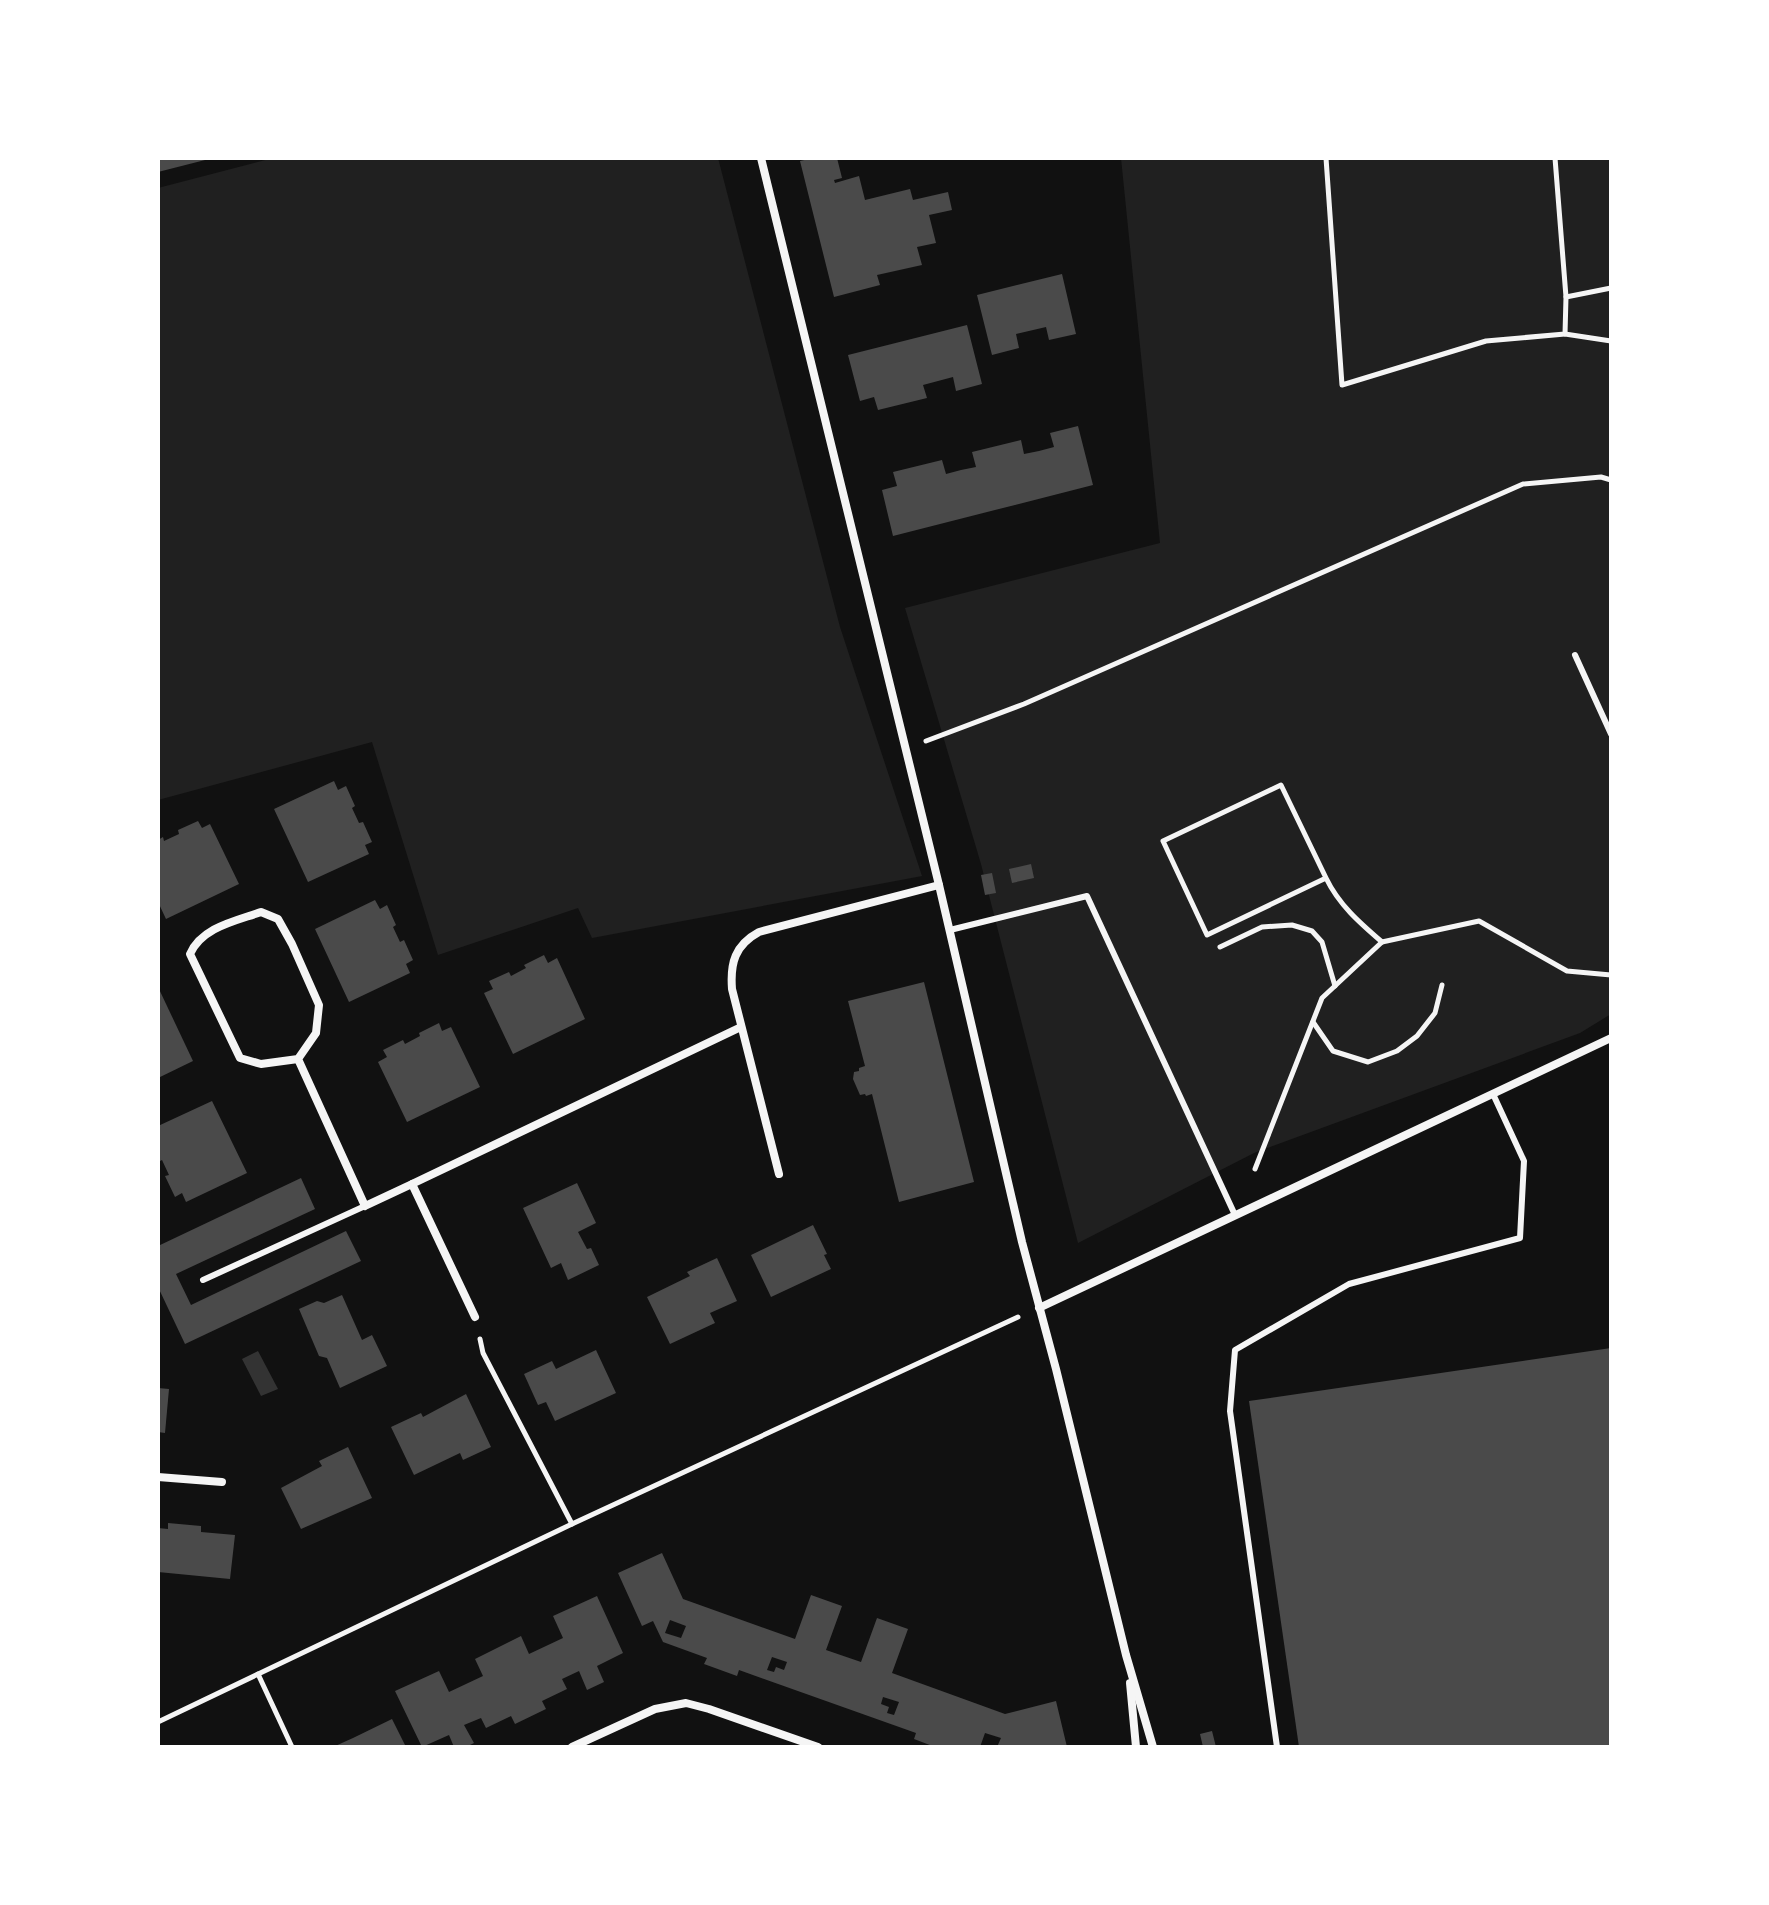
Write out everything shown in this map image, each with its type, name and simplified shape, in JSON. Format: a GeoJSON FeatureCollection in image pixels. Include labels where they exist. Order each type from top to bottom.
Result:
{"type":"FeatureCollection","features":[{"type":"Feature","properties":{"kind":"street"},"geometry":{"type":"LineString","coordinates":[[761,158],[1039,1308],[1126,1655],[1153,1747]]}},
{"type":"Feature","properties":{"kind":"street"},"geometry":{"type":"LineString","coordinates":[[779,1174],[731,976],[738,950],[747,938],[759,932],[939,885]]}},
{"type":"Feature","properties":{"kind":"street"},"geometry":{"type":"LineString","coordinates":[[261,912],[278,919],[319,1005],[316,1033],[298,1059],[261,1064],[240,1058],[190,954],[195,944],[218,927],[261,912]]}},
{"type":"Feature","properties":{"kind":"street"},"geometry":{"type":"LineString","coordinates":[[298,1059],[365,1206],[741,1027]]}},
{"type":"Feature","properties":{"kind":"street"},"geometry":{"type":"LineString","coordinates":[[1039,1308],[1611,1038]]}},
{"type":"Feature","properties":{"kind":"street"},"geometry":{"type":"LineString","coordinates":[[412,1184],[475,1317]]}},
{"type":"Feature","properties":{"kind":"street"},"geometry":{"type":"LineString","coordinates":[[158,1477],[222,1482]]}},
{"type":"Feature","properties":{"kind":"street"},"geometry":{"type":"LineString","coordinates":[[1126,1655],[1136,1747]]}},
{"type":"Feature","properties":{"kind":"street"},"geometry":{"type":"LineString","coordinates":[[572,1747],[655,1709],[686,1703],[818,1747]]}},
{"type":"Feature","properties":{"kind":"lane"},"geometry":{"type":"LineString","coordinates":[[1575,655],[1611,734]]}},
{"type":"Feature","properties":{"kind":"lane"},"geometry":{"type":"LineString","coordinates":[[950,930],[1087,896],[1235,1215]]}},
{"type":"Feature","properties":{"kind":"lane"},"geometry":{"type":"LineString","coordinates":[[1277,1747],[1230,1411],[1235,1350],[1349,1284],[1520,1238],[1524,1161],[1493,1094]]}},
{"type":"Feature","properties":{"kind":"lane"},"geometry":{"type":"LineString","coordinates":[[203,1280],[365,1206]]}},
{"type":"Feature","properties":{"kind":"path"},"geometry":{"type":"LineString","coordinates":[[1326,158],[1342,385],[1486,341],[1565,334],[1611,341]]}},
{"type":"Feature","properties":{"kind":"path"},"geometry":{"type":"LineString","coordinates":[[1555,158],[1566,297],[1565,334]]}},
{"type":"Feature","properties":{"kind":"path"},"geometry":{"type":"LineString","coordinates":[[1566,297],[1611,288]]}},
{"type":"Feature","properties":{"kind":"path"},"geometry":{"type":"LineString","coordinates":[[906,749],[1038,697],[1523,484],[1601,477],[1611,480]]}},
{"type":"Feature","properties":{"kind":"path"},"geometry":{"type":"LineString","coordinates":[[1326,878],[1207,935],[1163,841],[1281,785],[1326,878],[1333,893],[1382,942]]}},
{"type":"Feature","properties":{"kind":"path"},"geometry":{"type":"LineString","coordinates":[[1255,1169],[1322,998],[1382,942],[1479,921],[1567,971],[1611,975]]}},
{"type":"Feature","properties":{"kind":"path"},"geometry":{"type":"LineString","coordinates":[[1220,947],[1262,927],[1292,925],[1312,931],[1322,942],[1335,986]]}},
{"type":"Feature","properties":{"kind":"path"},"geometry":{"type":"LineString","coordinates":[[1313,1021],[1333,1051],[1368,1062],[1397,1051],[1417,1036],[1435,1013],[1442,985]]}},
{"type":"Feature","properties":{"kind":"path"},"geometry":{"type":"LineString","coordinates":[[158,1722],[572,1524],[1039,1308]]}},
{"type":"Feature","properties":{"kind":"path"},"geometry":{"type":"LineString","coordinates":[[475,1317],[483,1353],[572,1524]]}},
{"type":"Feature","properties":{"kind":"path"},"geometry":{"type":"LineString","coordinates":[[258,1674],[292,1747]]}},
{"type":"Feature","properties":{"kind":"shaded area"},"geometry":{"type":"Polygon","coordinates":[[[273,158],[718,158],[840,627],[922,876],[592,938],[578,908],[438,955],[372,742],[158,800],[158,188],[273,158]]]}},
{"type":"Feature","properties":{"kind":"shaded area"},"geometry":{"type":"Polygon","coordinates":[[[1121,158],[1611,158],[1611,1014],[1580,1033],[1254,1153],[1078,1243],[981,864],[905,608],[1160,543],[1121,158]]]}},
{"type":"Feature","properties":{"kind":"shaded area"},"geometry":{"type":"Polygon","coordinates":[[[258,1351],[278,1389],[261,1396],[242,1359],[258,1351]]]}},
{"type":"Feature","properties":{"kind":"building"},"geometry":{"type":"Polygon","coordinates":[[[158,158],[209,158],[209,159],[158,172],[158,158]]]}},
{"type":"Feature","properties":{"kind":"building"},"geometry":{"type":"Polygon","coordinates":[[[837,158],[842,178],[834,180],[835,183],[859,176],[865,200],[910,189],[913,200],[948,192],[952,210],[929,215],[936,243],[917,247],[922,265],[877,275],[880,285],[834,297],[800,161],[837,158]]]}},
{"type":"Feature","properties":{"kind":"building"},"geometry":{"type":"Polygon","coordinates":[[[1062,274],[1076,334],[1049,340],[1046,327],[1016,334],[1019,348],[992,355],[977,295],[1062,274]]]}},
{"type":"Feature","properties":{"kind":"building"},"geometry":{"type":"Polygon","coordinates":[[[967,325],[982,384],[956,391],[953,377],[923,385],[927,398],[878,410],[874,397],[860,401],[848,355],[967,325]]]}},
{"type":"Feature","properties":{"kind":"building"},"geometry":{"type":"Polygon","coordinates":[[[1078,426],[1093,485],[893,536],[882,490],[897,486],[893,472],[942,460],[946,474],[976,467],[972,452],[1021,440],[1024,454],[1039,451],[1054,447],[1050,433],[1078,426]]]}},
{"type":"Feature","properties":{"kind":"building"},"geometry":{"type":"Polygon","coordinates":[[[334,781],[338,790],[346,786],[355,806],[352,808],[372,842],[365,845],[369,854],[308,882],[274,809],[334,781]]]}},
{"type":"Feature","properties":{"kind":"building"},"geometry":{"type":"Polygon","coordinates":[[[198,821],[202,828],[210,824],[239,884],[166,919],[158,902],[158,840],[163,837],[164,841],[179,834],[178,830],[198,821]]]}},
{"type":"Feature","properties":{"kind":"building"},"geometry":{"type":"Polygon","coordinates":[[[1031,864],[1034,878],[1012,883],[1009,869],[1031,864]]]}},
{"type":"Feature","properties":{"kind":"building"},"geometry":{"type":"Polygon","coordinates":[[[992,873],[996,893],[985,895],[981,875],[992,873]]]}},
{"type":"Feature","properties":{"kind":"building"},"geometry":{"type":"Polygon","coordinates":[[[375,900],[380,909],[387,905],[400,942],[404,940],[413,960],[406,964],[410,973],[349,1002],[315,929],[375,900]]]}},
{"type":"Feature","properties":{"kind":"building"},"geometry":{"type":"Polygon","coordinates":[[[544,955],[548,963],[557,958],[585,1019],[513,1054],[484,993],[493,989],[489,981],[509,972],[511,976],[544,955]]]}},
{"type":"Feature","properties":{"kind":"building"},"geometry":{"type":"Polygon","coordinates":[[[924,982],[974,1182],[899,1202],[872,1094],[860,1095],[853,1079],[854,1072],[865,1066],[848,1001],[924,982]]]}},
{"type":"Feature","properties":{"kind":"building"},"geometry":{"type":"Polygon","coordinates":[[[158,987],[193,1061],[158,1078],[158,987]]]}},
{"type":"Feature","properties":{"kind":"building"},"geometry":{"type":"Polygon","coordinates":[[[439,1023],[442,1031],[451,1027],[480,1087],[407,1122],[378,1062],[387,1057],[383,1050],[403,1040],[405,1044],[439,1023]]]}},
{"type":"Feature","properties":{"kind":"building"},"geometry":{"type":"Polygon","coordinates":[[[212,1101],[247,1173],[186,1202],[182,1193],[175,1197],[165,1176],[169,1175],[162,1160],[158,1162],[158,1126],[212,1101]]]}},
{"type":"Feature","properties":{"kind":"building"},"geometry":{"type":"Polygon","coordinates":[[[301,1178],[315,1209],[176,1274],[191,1305],[346,1231],[361,1261],[185,1344],[158,1287],[158,1246],[301,1178]]]}},
{"type":"Feature","properties":{"kind":"building"},"geometry":{"type":"Polygon","coordinates":[[[577,1183],[596,1223],[578,1232],[599,1265],[568,1280],[561,1263],[551,1268],[523,1208],[577,1183]]]}},
{"type":"Feature","properties":{"kind":"building"},"geometry":{"type":"Polygon","coordinates":[[[813,1225],[831,1269],[771,1297],[751,1255],[813,1225]]]}},
{"type":"Feature","properties":{"kind":"building"},"geometry":{"type":"Polygon","coordinates":[[[717,1258],[737,1301],[710,1313],[715,1323],[670,1344],[647,1297],[690,1276],[687,1272],[717,1258]]]}},
{"type":"Feature","properties":{"kind":"building"},"geometry":{"type":"Polygon","coordinates":[[[342,1295],[362,1340],[372,1335],[387,1366],[340,1388],[327,1358],[319,1356],[299,1309],[342,1295]]]}},
{"type":"Feature","properties":{"kind":"building"},"geometry":{"type":"Polygon","coordinates":[[[1611,1348],[1611,1747],[1299,1747],[1249,1401],[1611,1348]]]}},
{"type":"Feature","properties":{"kind":"building"},"geometry":{"type":"Polygon","coordinates":[[[596,1350],[616,1393],[555,1421],[546,1402],[538,1405],[524,1374],[552,1361],[556,1369],[596,1350]]]}},
{"type":"Feature","properties":{"kind":"building"},"geometry":{"type":"Polygon","coordinates":[[[158,1388],[169,1389],[165,1433],[158,1432],[158,1388]]]}},
{"type":"Feature","properties":{"kind":"building"},"geometry":{"type":"Polygon","coordinates":[[[466,1394],[491,1447],[463,1460],[460,1453],[414,1475],[391,1427],[421,1413],[423,1417],[466,1394]]]}},
{"type":"Feature","properties":{"kind":"building"},"geometry":{"type":"Polygon","coordinates":[[[348,1447],[372,1498],[301,1529],[281,1488],[322,1466],[319,1461],[348,1447]]]}},
{"type":"Feature","properties":{"kind":"building"},"geometry":{"type":"Polygon","coordinates":[[[168,1523],[201,1526],[201,1532],[235,1535],[230,1579],[158,1572],[158,1528],[168,1529],[168,1523]]]}},
{"type":"Feature","properties":{"kind":"building"},"geometry":{"type":"Polygon","coordinates":[[[662,1553],[683,1599],[795,1639],[811,1595],[842,1606],[826,1650],[861,1662],[877,1618],[908,1629],[892,1673],[1005,1714],[1056,1701],[1067,1747],[997,1747],[1001,1738],[985,1733],[980,1747],[935,1747],[914,1739],[916,1733],[739,1670],[737,1676],[704,1664],[707,1658],[663,1642],[653,1621],[642,1626],[618,1573],[662,1553]],[[670,1620],[665,1633],[681,1638],[686,1626],[670,1620]],[[772,1657],[767,1670],[774,1672],[776,1667],[784,1670],[787,1662],[772,1657]],[[883,1697],[881,1704],[889,1707],[887,1713],[894,1715],[899,1702],[883,1697]]]}},
{"type":"Feature","properties":{"kind":"building"},"geometry":{"type":"Polygon","coordinates":[[[597,1596],[623,1653],[597,1666],[604,1682],[587,1690],[579,1671],[562,1679],[567,1689],[542,1701],[546,1709],[515,1724],[511,1716],[486,1728],[481,1718],[464,1725],[474,1743],[466,1747],[454,1747],[449,1735],[422,1747],[395,1691],[439,1671],[449,1692],[483,1676],[475,1659],[521,1636],[529,1654],[563,1638],[553,1616],[597,1596]]]}},
{"type":"Feature","properties":{"kind":"building"},"geometry":{"type":"Polygon","coordinates":[[[392,1719],[406,1747],[333,1747],[353,1738],[392,1719]]]}},
{"type":"Feature","properties":{"kind":"building"},"geometry":{"type":"Polygon","coordinates":[[[1212,1731],[1216,1747],[1203,1747],[1200,1734],[1212,1731]]]}}]}
